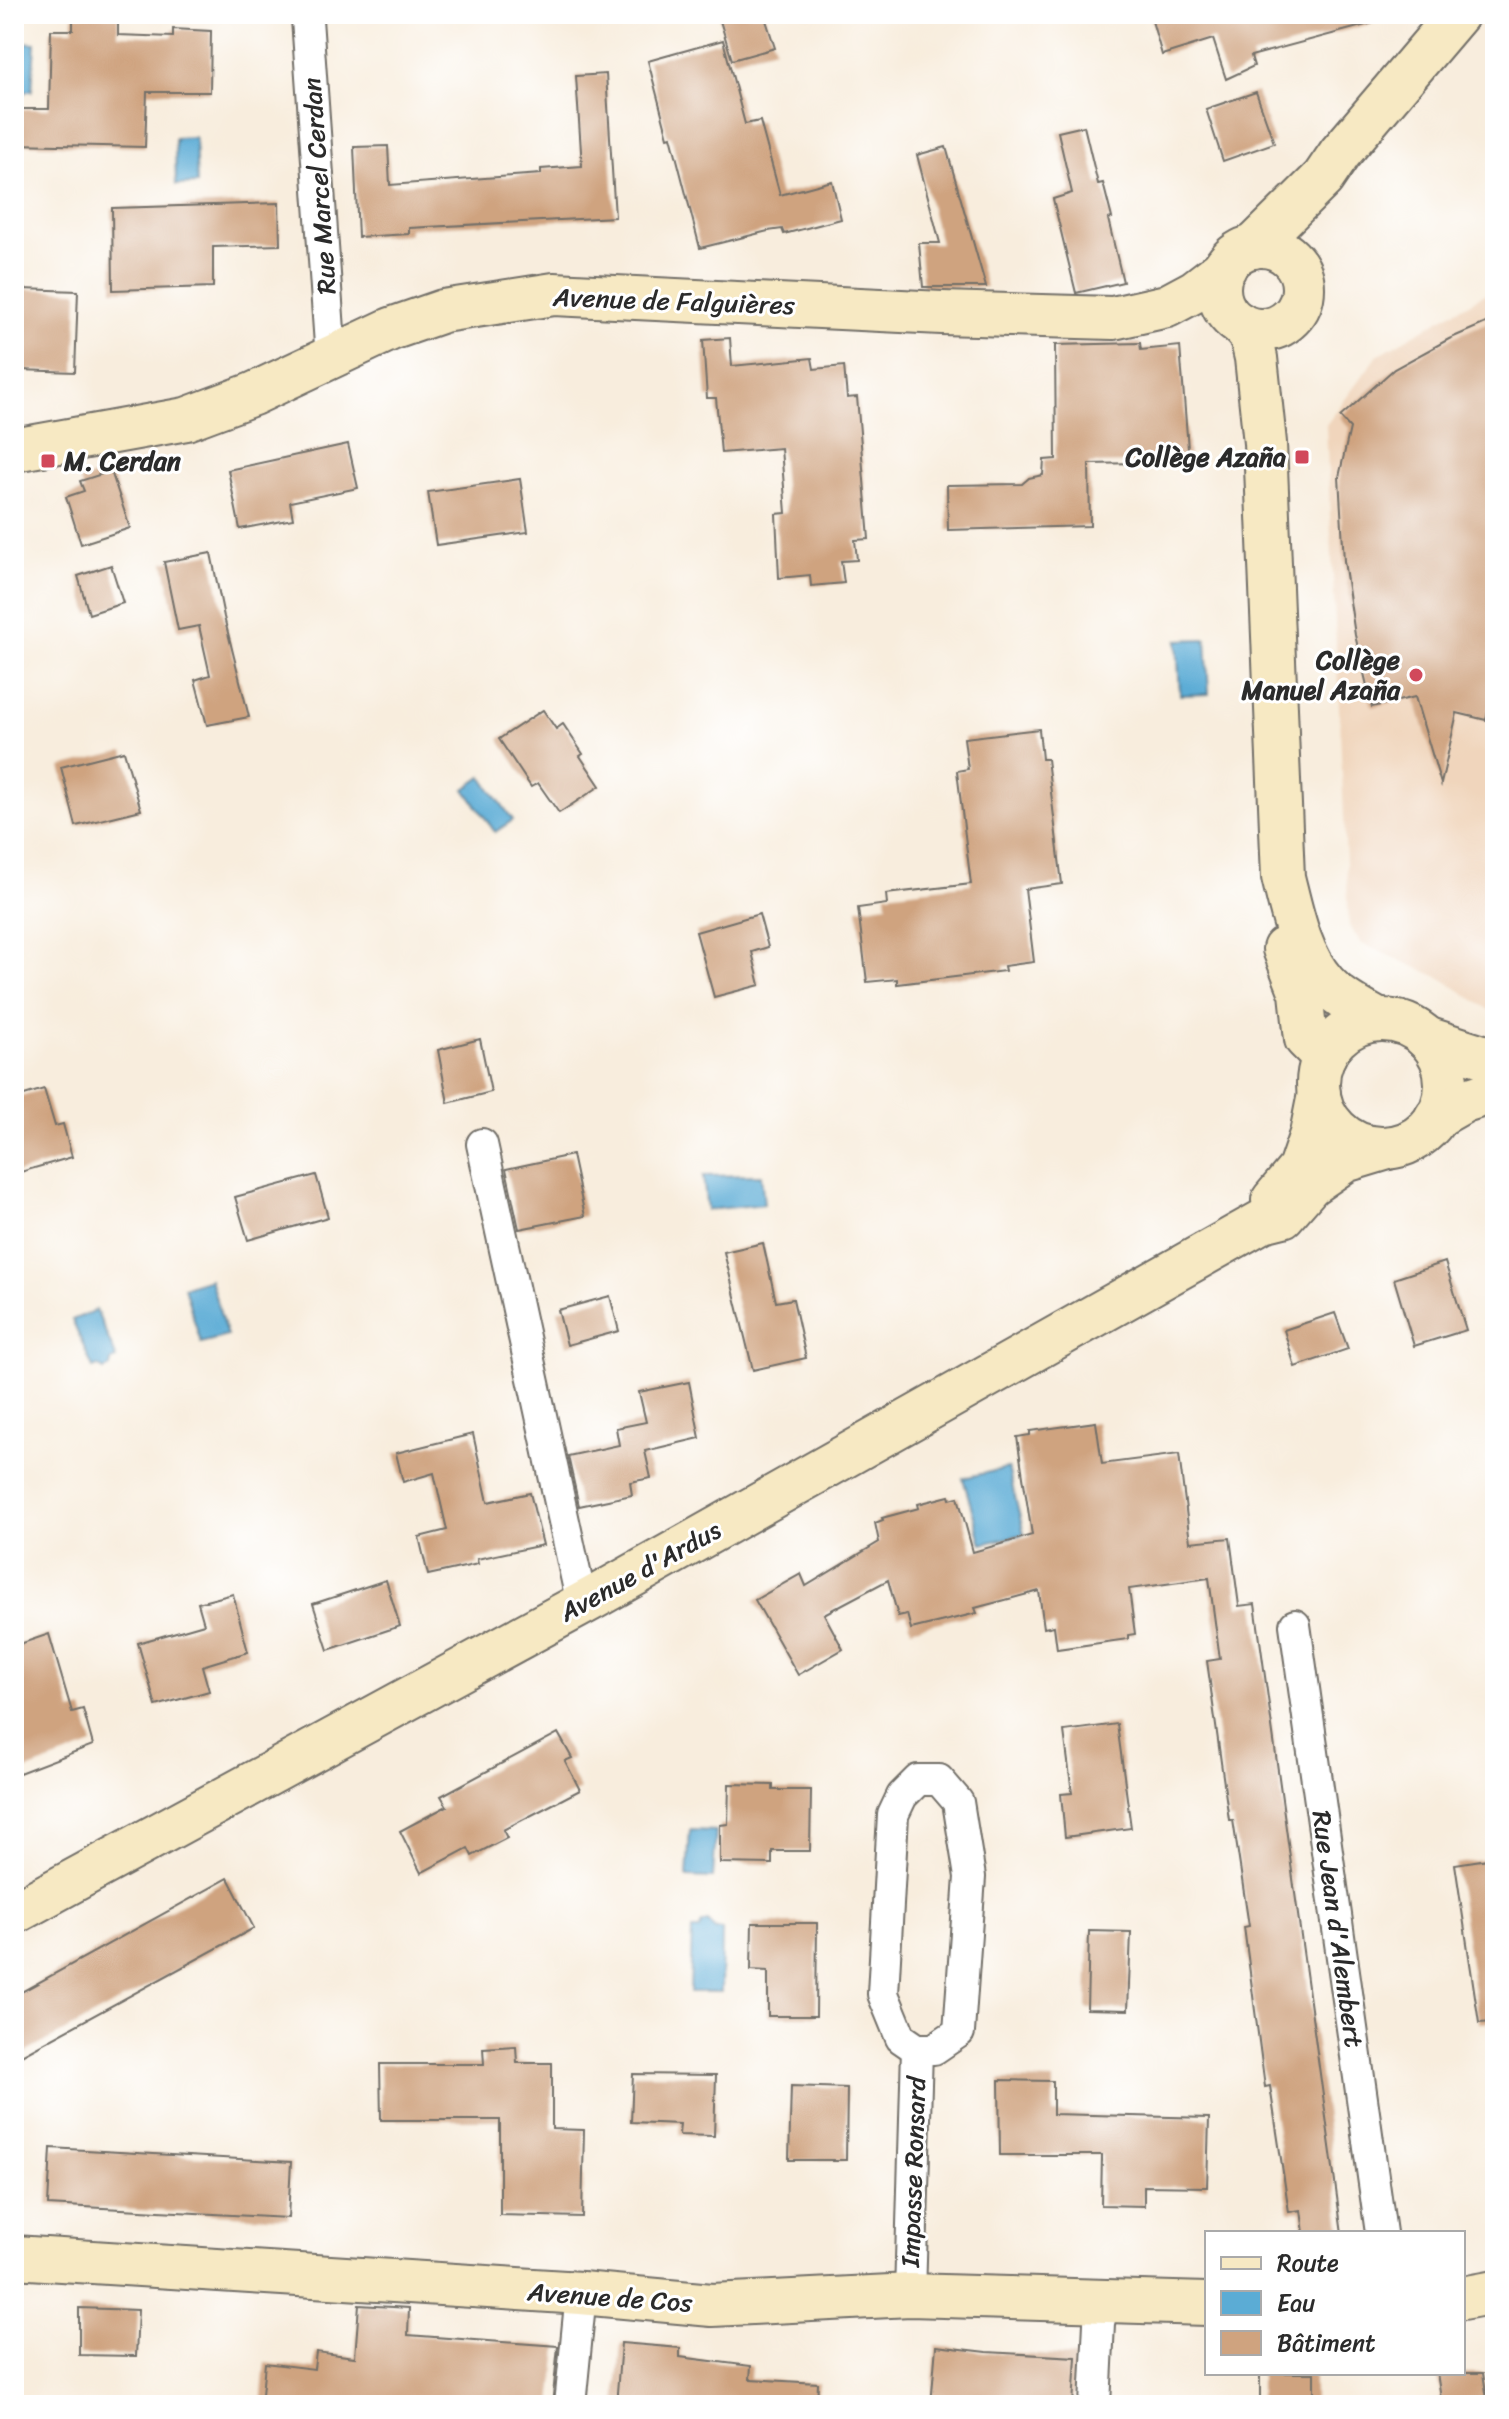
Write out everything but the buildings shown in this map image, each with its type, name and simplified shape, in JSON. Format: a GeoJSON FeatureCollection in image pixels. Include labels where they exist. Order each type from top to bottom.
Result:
{"type":"FeatureCollection","features":[{"type":"Feature","properties":{"kind":"street","name":"Rue Marcel Cerdan"},"geometry":{"type":"LineString","coordinates":[[304,14],[307,19],[331,359]]}},
{"type":"Feature","properties":{"kind":"street","name":"Avenue de Falguières"},"geometry":{"type":"LineString","coordinates":[[14,450],[186,419],[253,394],[391,329],[443,311],[554,294],[1113,318],[1167,306],[1195,291],[1239,257],[1323,178],[1340,153],[1458,14]]}},
{"type":"Feature","properties":{"kind":"street","name":"Avenue de Falguières"},"geometry":{"type":"LineString","coordinates":[[1302,280],[1310,255],[1312,223],[1323,178]]}},
{"type":"Feature","properties":{"kind":"street"},"geometry":{"type":"LineString","coordinates":[[1235,320],[1253,329],[1266,330],[1290,319],[1299,307],[1303,294],[1302,280],[1290,257],[1279,250],[1239,257],[1220,292],[1223,305],[1235,320],[1251,337],[1256,358],[1265,443],[1283,877],[1301,942],[1324,982],[1348,1003],[1378,1020]]}},
{"type":"Feature","properties":{"kind":"street","name":"Avenue de Falguières"},"geometry":{"type":"LineString","coordinates":[[1167,306],[1217,310],[1235,320]]}},
{"type":"Feature","properties":{"kind":"street"},"geometry":{"type":"LineString","coordinates":[[1265,443],[1290,319]]}},
{"type":"Feature","properties":{"kind":"street"},"geometry":{"type":"LineString","coordinates":[[1283,877],[1278,902],[1285,955],[1301,993],[1306,1039],[1321,1075],[1325,1112],[1336,1128],[1351,1140],[1369,1147],[1388,1148],[1407,1143],[1424,1132],[1436,1117],[1444,1097],[1445,1076],[1439,1055],[1426,1038]]}},
{"type":"Feature","properties":{"kind":"street"},"geometry":{"type":"LineString","coordinates":[[1321,1075],[1333,1042],[1361,1023],[1378,1020],[1399,1022],[1426,1038],[1495,1060]]}},
{"type":"Feature","properties":{"kind":"street","name":"Avenue d'Ardus"},"geometry":{"type":"LineString","coordinates":[[1263,1221],[1271,1202],[1299,1169],[1311,1134],[1321,1075]]}},
{"type":"Feature","properties":{"kind":"street"},"geometry":{"type":"LineString","coordinates":[[1436,1117],[1464,1101],[1495,1091]]}},
{"type":"Feature","properties":{"kind":"street"},"geometry":{"type":"LineString","coordinates":[[482,1144],[582,1604]]}},
{"type":"Feature","properties":{"kind":"street","name":"Avenue d'Ardus"},"geometry":{"type":"LineString","coordinates":[[14,1913],[582,1604],[1263,1221],[1283,1216],[1310,1185],[1345,1161],[1388,1148]]}},
{"type":"Feature","properties":{"kind":"street","name":"Rue Jean d'Alembert"},"geometry":{"type":"LineString","coordinates":[[1295,1625],[1381,2231]]}},
{"type":"Feature","properties":{"kind":"street","name":"Impasse Ronsard"},"geometry":{"type":"LineString","coordinates":[[918,1780],[939,1780],[958,1802],[970,1877],[959,2032],[934,2049],[917,2049],[901,2038],[883,1994],[893,1815],[902,1796],[918,1780]]}},
{"type":"Feature","properties":{"kind":"street","name":"Impasse Ronsard"},"geometry":{"type":"LineString","coordinates":[[910,2295],[917,2049]]}},
{"type":"Feature","properties":{"kind":"street","name":"Avenue de Cos"},"geometry":{"type":"LineString","coordinates":[[14,2257],[581,2293],[712,2305],[910,2295],[1205,2304]]}},
{"type":"Feature","properties":{"kind":"street"},"geometry":{"type":"LineString","coordinates":[[1465,2298],[1495,2292]]}},
{"type":"Feature","properties":{"kind":"street"},"geometry":{"type":"LineString","coordinates":[[570,2405],[581,2293]]}},
{"type":"Feature","properties":{"kind":"street"},"geometry":{"type":"LineString","coordinates":[[1095,2405],[1099,2323],[1104,2302]]}},
{"type":"Feature","properties":{"kind":"shaded area","name":"Collège Manuel Azaña"},"geometry":{"type":"Polygon","coordinates":[[[1495,288],[1495,1014],[1443,979],[1362,944],[1349,926],[1326,425],[1378,355],[1495,288]]]}},
{"type":"Feature","properties":{"kind":"water"},"geometry":{"type":"Polygon","coordinates":[[[14,42],[35,43],[32,91],[21,95],[14,89],[14,42]]]}},
{"type":"Feature","properties":{"kind":"water"},"geometry":{"type":"Polygon","coordinates":[[[195,137],[197,184],[176,185],[175,138],[195,137]]]}},
{"type":"Feature","properties":{"kind":"water"},"geometry":{"type":"Polygon","coordinates":[[[1206,639],[1209,694],[1180,695],[1177,640],[1206,639]]]}},
{"type":"Feature","properties":{"kind":"water"},"geometry":{"type":"Polygon","coordinates":[[[482,777],[513,820],[495,832],[465,789],[482,777]]]}},
{"type":"Feature","properties":{"kind":"water"},"geometry":{"type":"Polygon","coordinates":[[[761,1175],[764,1204],[707,1210],[703,1176],[761,1175]]]}},
{"type":"Feature","properties":{"kind":"water"},"geometry":{"type":"Polygon","coordinates":[[[210,1279],[227,1336],[201,1343],[184,1287],[210,1279]]]}},
{"type":"Feature","properties":{"kind":"water"},"geometry":{"type":"Polygon","coordinates":[[[96,1310],[117,1359],[104,1370],[98,1366],[93,1368],[72,1320],[96,1310]]]}},
{"type":"Feature","properties":{"kind":"water"},"geometry":{"type":"Polygon","coordinates":[[[1008,1468],[1024,1534],[982,1544],[963,1478],[1008,1468]]]}},
{"type":"Feature","properties":{"kind":"water"},"geometry":{"type":"Polygon","coordinates":[[[690,1830],[716,1831],[713,1878],[687,1877],[690,1830]]]}},
{"type":"Feature","properties":{"kind":"water"},"geometry":{"type":"Polygon","coordinates":[[[708,1922],[715,1930],[722,1930],[721,1992],[690,1992],[692,1930],[699,1930],[702,1924],[708,1922]]]}},
{"type":"Feature","properties":{"kind":"place","name":"Collège Azaña"},"geometry":{"type":"Point","coordinates":[1302,457]}},
{"type":"Feature","properties":{"kind":"place","name":"M. Cerdan"},"geometry":{"type":"Point","coordinates":[48,461]}},
{"type":"Feature","properties":{"kind":"place","name":"Collège Manuel Azaña"},"geometry":{"type":"Point","coordinates":[1416,675]}}]}
